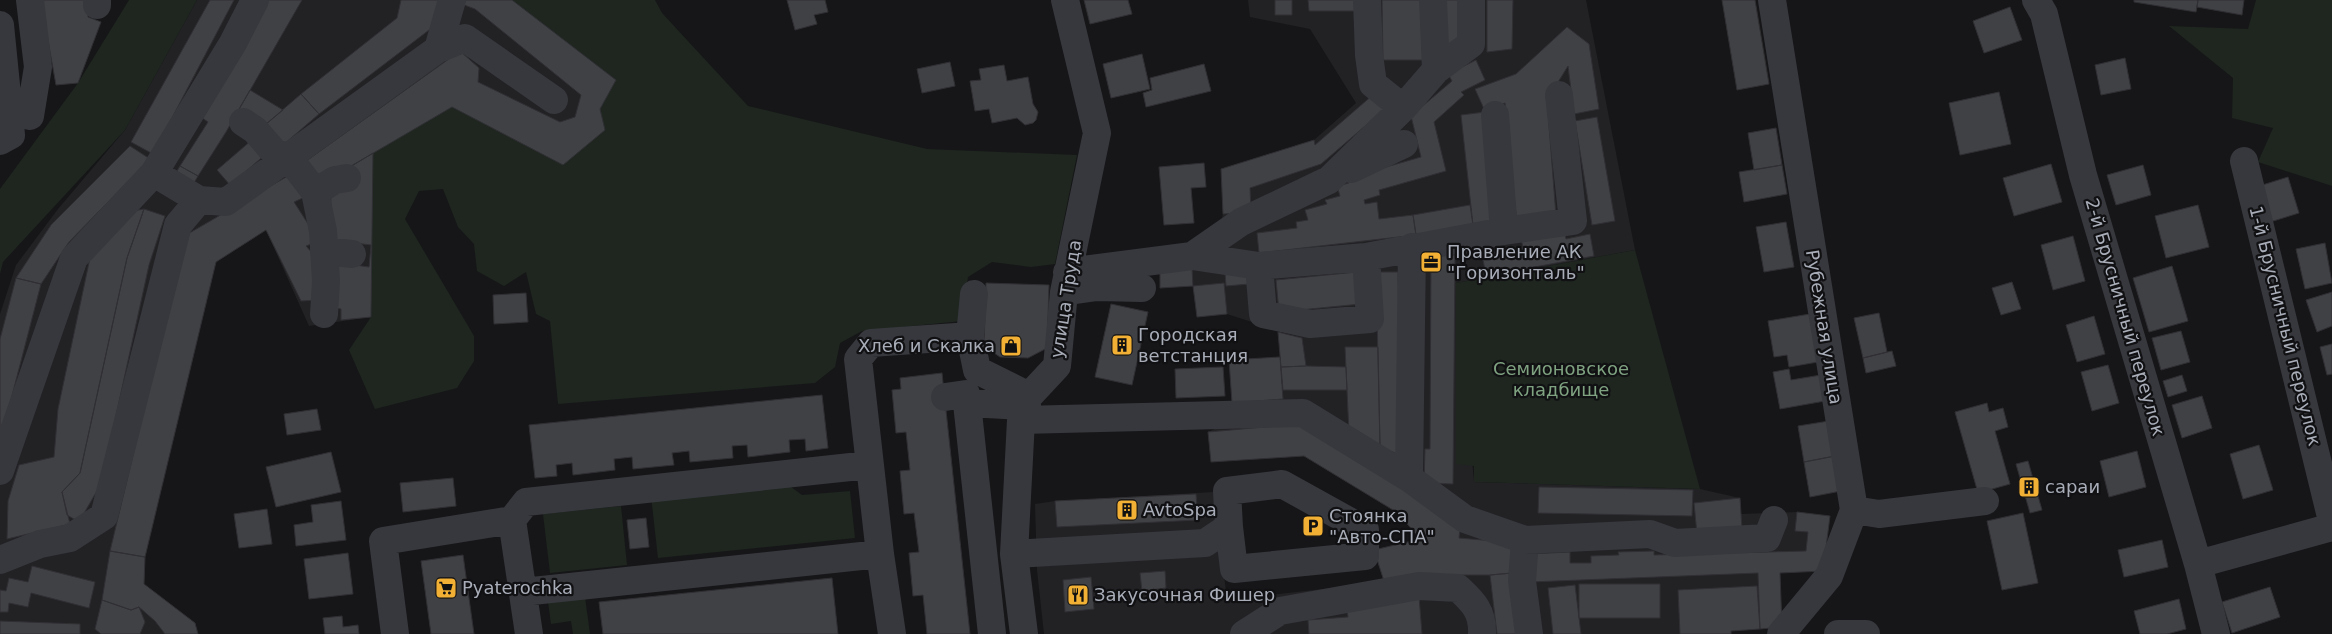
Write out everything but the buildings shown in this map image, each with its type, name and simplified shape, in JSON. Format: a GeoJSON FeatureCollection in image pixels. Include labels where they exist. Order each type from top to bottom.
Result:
{"type":"FeatureCollection","features":[{"type":"Feature","properties":{"kind":"street"},"geometry":{"type":"LineString","coordinates":[[30,0],[38,68],[30,116]]}},
{"type":"Feature","properties":{"kind":"street"},"geometry":{"type":"LineString","coordinates":[[0,471],[74,258],[154,172],[233,43],[255,0]]}},
{"type":"Feature","properties":{"kind":"street"},"geometry":{"type":"LineString","coordinates":[[438,49],[452,0]]}},
{"type":"Feature","properties":{"kind":"street","name":"улица Труда"},"geometry":{"type":"LineString","coordinates":[[1025,407],[1057,366],[1066,282],[1097,134],[1065,0]]}},
{"type":"Feature","properties":{"kind":"street"},"geometry":{"type":"LineString","coordinates":[[1367,0],[1368,55],[1373,84],[1403,108]]}},
{"type":"Feature","properties":{"kind":"street"},"geometry":{"type":"LineString","coordinates":[[1434,0],[1436,70]]}},
{"type":"Feature","properties":{"kind":"street"},"geometry":{"type":"LineString","coordinates":[[1329,180],[1403,108],[1436,70],[1471,44],[1471,0]]}},
{"type":"Feature","properties":{"kind":"street","name":"Рубежная улица"},"geometry":{"type":"LineString","coordinates":[[1772,0],[1854,510],[1830,576],[1781,634]]}},
{"type":"Feature","properties":{"kind":"street","name":"2-й Брусничный переулок"},"geometry":{"type":"LineString","coordinates":[[2036,0],[2044,14],[2083,175],[2198,564],[2216,634]]}},
{"type":"Feature","properties":{"kind":"street"},"geometry":{"type":"LineString","coordinates":[[0,25],[11,135],[0,141]]}},
{"type":"Feature","properties":{"kind":"street"},"geometry":{"type":"LineString","coordinates":[[154,172],[199,200],[226,202],[438,49],[465,38],[554,100]]}},
{"type":"Feature","properties":{"kind":"street"},"geometry":{"type":"LineString","coordinates":[[1066,282],[1192,256],[1259,266],[1366,257],[1504,231],[1574,221],[1559,95]]}},
{"type":"Feature","properties":{"kind":"street"},"geometry":{"type":"LineString","coordinates":[[1495,116],[1504,231]]}},
{"type":"Feature","properties":{"kind":"street"},"geometry":{"type":"LineString","coordinates":[[243,122],[256,130],[274,152],[289,158],[315,192],[323,231],[326,281],[324,314]]}},
{"type":"Feature","properties":{"kind":"street"},"geometry":{"type":"LineString","coordinates":[[1192,256],[1241,222],[1404,144]]}},
{"type":"Feature","properties":{"kind":"street","name":"1-й Брусничный переулок"},"geometry":{"type":"LineString","coordinates":[[2244,161],[2332,521]]}},
{"type":"Feature","properties":{"kind":"street"},"geometry":{"type":"LineString","coordinates":[[315,192],[335,180],[348,178]]}},
{"type":"Feature","properties":{"kind":"street"},"geometry":{"type":"LineString","coordinates":[[0,560],[40,544],[70,538],[104,516],[178,225],[199,200]]}},
{"type":"Feature","properties":{"kind":"street"},"geometry":{"type":"LineString","coordinates":[[1410,478],[1412,247]]}},
{"type":"Feature","properties":{"kind":"street"},"geometry":{"type":"LineString","coordinates":[[324,251],[352,254]]}},
{"type":"Feature","properties":{"kind":"street"},"geometry":{"type":"LineString","coordinates":[[1259,266],[1263,314],[1310,324],[1370,319],[1366,257]]}},
{"type":"Feature","properties":{"kind":"street"},"geometry":{"type":"LineString","coordinates":[[1066,282],[1097,287],[1142,288]]}},
{"type":"Feature","properties":{"kind":"street"},"geometry":{"type":"LineString","coordinates":[[974,294],[970,336],[977,370],[1025,407]]}},
{"type":"Feature","properties":{"kind":"street"},"geometry":{"type":"LineString","coordinates":[[892,634],[869,466],[858,359],[870,343],[970,336]]}},
{"type":"Feature","properties":{"kind":"street"},"geometry":{"type":"LineString","coordinates":[[992,634],[973,556],[956,400],[1025,407],[1303,413],[1410,478],[1465,519],[1525,540],[1650,534],[1675,543],[1766,538],[1774,520]]}},
{"type":"Feature","properties":{"kind":"street"},"geometry":{"type":"LineString","coordinates":[[1024,634],[1014,554],[1025,407]]}},
{"type":"Feature","properties":{"kind":"street"},"geometry":{"type":"LineString","coordinates":[[396,634],[383,541],[512,520],[526,502],[869,466]]}},
{"type":"Feature","properties":{"kind":"street"},"geometry":{"type":"LineString","coordinates":[[1282,484],[1365,530],[1365,556],[1234,569],[1229,527],[1227,490],[1282,484]]}},
{"type":"Feature","properties":{"kind":"street"},"geometry":{"type":"LineString","coordinates":[[1854,510],[1879,514],[1986,500]]}},
{"type":"Feature","properties":{"kind":"street"},"geometry":{"type":"LineString","coordinates":[[512,520],[529,634]]}},
{"type":"Feature","properties":{"kind":"street"},"geometry":{"type":"LineString","coordinates":[[1014,554],[1205,542],[1229,527]]}},
{"type":"Feature","properties":{"kind":"street"},"geometry":{"type":"LineString","coordinates":[[2198,564],[2332,527]]}},
{"type":"Feature","properties":{"kind":"street"},"geometry":{"type":"LineString","coordinates":[[1525,540],[1522,581],[1529,634]]}},
{"type":"Feature","properties":{"kind":"street"},"geometry":{"type":"LineString","coordinates":[[523,592],[880,554]]}},
{"type":"Feature","properties":{"kind":"street"},"geometry":{"type":"LineString","coordinates":[[1244,634],[1280,611],[1418,586],[1458,588],[1476,605],[1482,625],[1482,634]]}},
{"type":"Feature","properties":{"kind":"street"},"geometry":{"type":"LineString","coordinates":[[1838,634],[1866,634]]}},
{"type":"Feature","properties":{"kind":"shaded area"},"geometry":{"type":"Polygon","coordinates":[[[197,0],[512,0],[616,80],[600,109],[605,130],[374,153],[371,317],[309,326],[266,230],[216,262],[145,557],[144,584],[195,623],[198,634],[0,634],[0,314],[16,265],[58,209],[125,130],[197,0]]]}},
{"type":"Feature","properties":{"kind":"shaded area"},"geometry":{"type":"Polygon","coordinates":[[[1248,0],[1586,0],[1635,250],[1456,283],[1474,482],[1700,489],[1740,498],[1741,514],[1797,512],[1830,516],[1823,571],[1780,573],[1782,627],[1731,631],[1731,634],[1044,634],[1037,570],[1035,504],[1055,501],[1214,492],[1227,600],[1384,582],[1374,550],[1419,539],[1398,513],[1304,456],[1211,462],[1208,432],[1283,399],[1281,367],[1306,366],[1302,338],[1227,314],[1197,317],[1189,247],[1220,227],[1223,213],[1221,169],[1314,140],[1356,103],[1310,29],[1250,17],[1248,0]]]}},
{"type":"Feature","properties":{"kind":"green space"},"geometry":{"type":"Polygon","coordinates":[[[129,0],[197,0],[125,130],[3,262],[0,274],[0,189],[78,83],[129,0]]]}},
{"type":"Feature","properties":{"kind":"green space"},"geometry":{"type":"Polygon","coordinates":[[[512,0],[655,0],[662,13],[748,106],[927,149],[1077,155],[1055,264],[1031,267],[992,262],[968,277],[962,321],[862,331],[840,343],[835,367],[815,383],[558,404],[550,321],[536,314],[526,272],[504,286],[477,271],[474,244],[458,227],[443,189],[419,191],[405,219],[474,336],[474,361],[457,388],[375,409],[349,350],[371,317],[373,153],[452,107],[563,165],[616,80],[512,0]]]}},
{"type":"Feature","properties":{"kind":"green space"},"geometry":{"type":"Polygon","coordinates":[[[2256,0],[2332,0],[2332,186],[2258,162],[2273,128],[2232,118],[2233,78],[2169,26],[2248,29],[2256,0]]]}},
{"type":"Feature","properties":{"kind":"green space","name":"Семионовское кладбище"},"geometry":{"type":"Polygon","coordinates":[[[1635,250],[1700,489],[1474,482],[1474,466],[1456,464],[1456,283],[1635,250]]]}},
{"type":"Feature","properties":{"kind":"green space"},"geometry":{"type":"Polygon","coordinates":[[[783,481],[802,495],[850,491],[855,538],[658,558],[651,496],[783,481]]]}},
{"type":"Feature","properties":{"kind":"green space"},"geometry":{"type":"Polygon","coordinates":[[[621,506],[627,565],[550,573],[543,514],[621,506]]]}},
{"type":"Feature","properties":{"kind":"green space"},"geometry":{"type":"Polygon","coordinates":[[[585,597],[590,634],[573,634],[571,621],[551,624],[548,602],[585,597]]]}},
{"type":"Feature","properties":{"kind":"place","name":"Правление АК \"Горизонталь\""},"geometry":{"type":"Point","coordinates":[1431,262]}},
{"type":"Feature","properties":{"kind":"place","name":"Городская ветстанция"},"geometry":{"type":"Point","coordinates":[1122,345]}},
{"type":"Feature","properties":{"kind":"place","name":"Хлеб и Скалка"},"geometry":{"type":"Point","coordinates":[1011,346]}},
{"type":"Feature","properties":{"kind":"place","name":"сараи"},"geometry":{"type":"Point","coordinates":[2029,487]}},
{"type":"Feature","properties":{"kind":"place","name":"AvtoSpa"},"geometry":{"type":"Point","coordinates":[1127,510]}},
{"type":"Feature","properties":{"kind":"place","name":"Стоянка \"Авто-СПА\""},"geometry":{"type":"Point","coordinates":[1313,526]}},
{"type":"Feature","properties":{"kind":"place","name":"Pyaterochka"},"geometry":{"type":"Point","coordinates":[446,588]}},
{"type":"Feature","properties":{"kind":"place","name":"Закусочная Фишер"},"geometry":{"type":"Point","coordinates":[1078,595]}}]}
